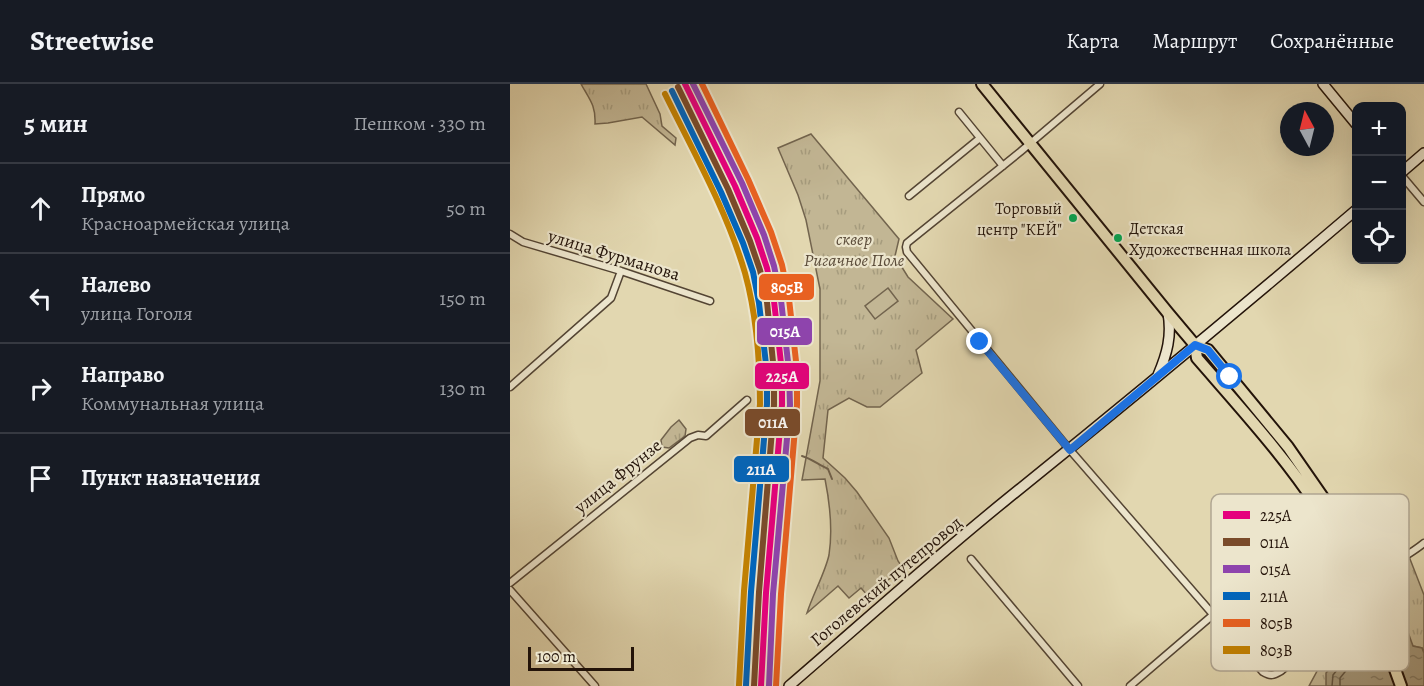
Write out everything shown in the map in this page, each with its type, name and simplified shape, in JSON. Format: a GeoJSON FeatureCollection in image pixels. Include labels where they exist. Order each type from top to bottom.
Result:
{"type":"FeatureCollection","features":[{"type":"Feature","properties":{"kind":"main road"},"geometry":{"type":"LineString","coordinates":[[982,84],[1195,345],[1208,350],[1306,471],[1321,494]]}},
{"type":"Feature","properties":{"kind":"main road"},"geometry":{"type":"LineString","coordinates":[[1323,84],[1352,118]]}},
{"type":"Feature","properties":{"kind":"main road"},"geometry":{"type":"LineString","coordinates":[[1406,169],[1424,153]]}},
{"type":"Feature","properties":{"kind":"main road","name":"Гоголевский путепровод"},"geometry":{"type":"LineString","coordinates":[[789,686],[1005,501],[1070,450],[1352,213]]}},
{"type":"Feature","properties":{"kind":"main road"},"geometry":{"type":"LineString","coordinates":[[1157,377],[1169,346],[1168,313]]}},
{"type":"Feature","properties":{"kind":"main road"},"geometry":{"type":"LineString","coordinates":[[1396,671],[1401,686]]}},
{"type":"Feature","properties":{"kind":"street"},"geometry":{"type":"LineString","coordinates":[[1100,84],[1031,144],[907,243],[907,252],[1070,450],[1211,612]]}},
{"type":"Feature","properties":{"kind":"street"},"geometry":{"type":"LineString","coordinates":[[959,112],[1003,166]]}},
{"type":"Feature","properties":{"kind":"street"},"geometry":{"type":"LineString","coordinates":[[909,196],[980,138]]}},
{"type":"Feature","properties":{"kind":"street"},"geometry":{"type":"LineString","coordinates":[[1406,180],[1424,202]]}},
{"type":"Feature","properties":{"kind":"street","name":"улица Фурманова"},"geometry":{"type":"LineString","coordinates":[[510,234],[523,242],[710,301]]}},
{"type":"Feature","properties":{"kind":"street"},"geometry":{"type":"LineString","coordinates":[[510,387],[611,298],[621,272]]}},
{"type":"Feature","properties":{"kind":"street","name":"улица Фрунзе"},"geometry":{"type":"LineString","coordinates":[[510,583],[685,441],[698,435],[706,436],[747,400]]}},
{"type":"Feature","properties":{"kind":"street"},"geometry":{"type":"LineString","coordinates":[[1409,555],[1424,543]]}},
{"type":"Feature","properties":{"kind":"street"},"geometry":{"type":"LineString","coordinates":[[971,559],[1078,686]]}},
{"type":"Feature","properties":{"kind":"street"},"geometry":{"type":"LineString","coordinates":[[510,590],[595,686]]}},
{"type":"Feature","properties":{"kind":"street"},"geometry":{"type":"LineString","coordinates":[[1130,686],[1211,618]]}},
{"type":"Feature","properties":{"kind":"street"},"geometry":{"type":"LineString","coordinates":[[1262,671],[1269,676],[1281,671]]}},
{"type":"Feature","properties":{"kind":"green space"},"geometry":{"type":"Polygon","coordinates":[[[581,84],[646,84],[660,114],[662,126],[676,138],[675,145],[642,117],[595,124],[593,107],[581,84]]]}},
{"type":"Feature","properties":{"kind":"green space","name":"сквер Ригачное Поле"},"geometry":{"type":"Polygon","coordinates":[[[811,134],[899,239],[895,256],[908,277],[953,319],[916,350],[922,373],[880,407],[867,407],[849,398],[828,410],[823,458],[857,492],[889,538],[903,568],[868,596],[861,588],[849,598],[838,586],[807,613],[827,562],[831,536],[830,507],[825,479],[802,480],[820,381],[820,289],[806,220],[778,148],[811,134]]]}},
{"type":"Feature","properties":{"kind":"green space"},"geometry":{"type":"Polygon","coordinates":[[[888,288],[898,301],[875,319],[865,306],[888,288]]]}},
{"type":"Feature","properties":{"kind":"green space"},"geometry":{"type":"Polygon","coordinates":[[[679,420],[686,429],[685,436],[669,448],[662,447],[661,440],[679,420]]]}},
{"type":"Feature","properties":{"kind":"green space"},"geometry":{"type":"Polygon","coordinates":[[[1409,559],[1424,595],[1424,653],[1422,648],[1413,646],[1409,640],[1409,559]]]}},
{"type":"Feature","properties":{"kind":"green space"},"geometry":{"type":"Polygon","coordinates":[[[1317,671],[1342,671],[1327,686],[1309,686],[1317,671]]]}},
{"type":"Feature","properties":{"kind":"water"},"geometry":{"type":"Polygon","coordinates":[[[1409,635],[1413,646],[1422,648],[1424,653],[1424,686],[1326,686],[1328,671],[1409,671],[1409,635]]]}},
{"type":"Feature","properties":{"kind":"waterway"},"geometry":{"type":"LineString","coordinates":[[802,456],[828,469],[832,479]]}},
{"type":"Feature","properties":{"kind":"transit line","name":"225А"},"geometry":{"type":"LineString","coordinates":[[685,84],[735,186],[757,238],[767,268],[774,301],[782,372],[782,405],[766,593],[761,686]]}},
{"type":"Feature","properties":{"kind":"transit line","name":"015А"},"geometry":{"type":"LineString","coordinates":[[693,84],[742,183],[764,235],[774,266],[781,300],[789,371],[790,405],[773,594],[769,686]]}},
{"type":"Feature","properties":{"kind":"transit line","name":"805В"},"geometry":{"type":"LineString","coordinates":[[702,84],[771,232],[782,265],[789,299],[797,370],[797,405],[781,594],[776,686]]}},
{"type":"Feature","properties":{"kind":"transit line","name":"011А"},"geometry":{"type":"LineString","coordinates":[[678,87],[728,189],[750,241],[760,270],[767,302],[774,372],[774,405],[754,686]]}},
{"type":"Feature","properties":{"kind":"transit line","name":"211А"},"geometry":{"type":"LineString","coordinates":[[672,91],[743,243],[753,272],[759,303],[767,373],[767,404],[751,592],[746,685]]}},
{"type":"Feature","properties":{"kind":"transit line","name":"803В"},"geometry":{"type":"LineString","coordinates":[[665,94],[729,227],[745,273],[755,321],[760,404],[744,591],[739,685]]}},
{"type":"Feature","properties":{"kind":"place","name":"Торговый центр \"КЕЙ\""},"geometry":{"type":"Point","coordinates":[1073,218]}},
{"type":"Feature","properties":{"kind":"place","name":"Детская Художественная школа"},"geometry":{"type":"Point","coordinates":[1118,238]}},
{"type":"Feature","properties":{"kind":"route"},"geometry":{"type":"LineString","coordinates":[[980,342],[1070,450],[1195,345],[1208,350],[1230,377]]}}]}
